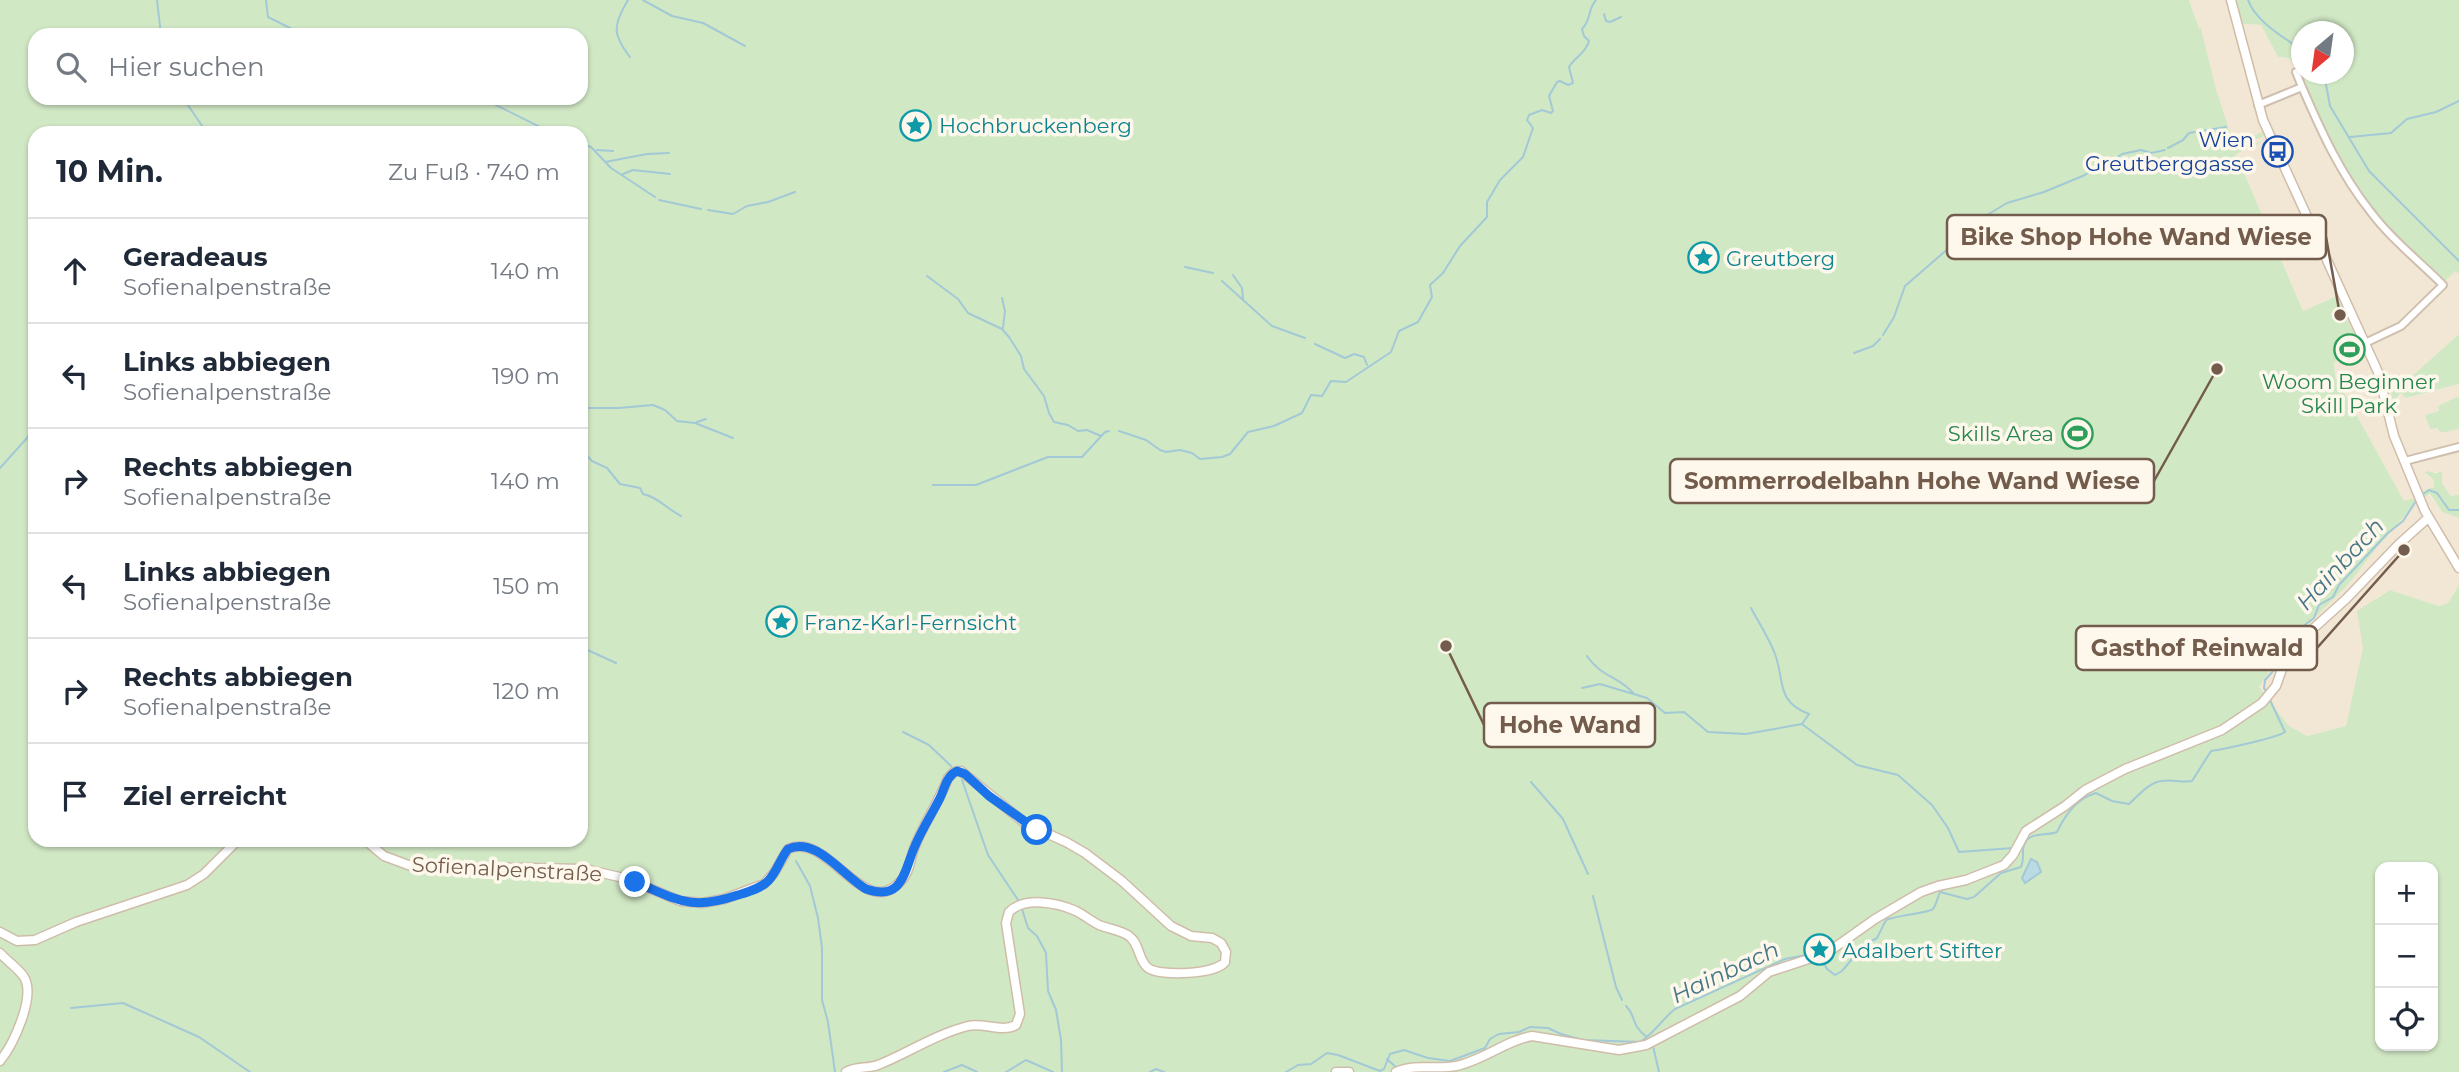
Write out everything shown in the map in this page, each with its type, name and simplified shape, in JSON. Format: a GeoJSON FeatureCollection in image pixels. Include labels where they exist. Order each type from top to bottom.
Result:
{"type":"FeatureCollection","features":[{"type":"Feature","properties":{"kind":"street"},"geometry":{"type":"LineString","coordinates":[[2231,0],[2266,128],[2382,383],[2392,429],[2428,518],[2459,568]]}},
{"type":"Feature","properties":{"kind":"street"},"geometry":{"type":"LineString","coordinates":[[2301,84],[2338,165],[2371,213],[2443,285],[2401,326],[2365,343]]}},
{"type":"Feature","properties":{"kind":"street"},"geometry":{"type":"LineString","coordinates":[[2258,105],[2302,87]]}},
{"type":"Feature","properties":{"kind":"street"},"geometry":{"type":"LineString","coordinates":[[2405,461],[2459,447]]}},
{"type":"Feature","properties":{"kind":"street"},"geometry":{"type":"LineString","coordinates":[[1399,1071],[1414,1066],[1442,1068],[1460,1065],[1532,1036],[1605,1048],[1626,1050],[1638,1047],[1740,996],[1769,972],[1819,957],[1905,901],[1938,886],[1966,880],[2000,867],[2008,862],[2029,828],[2085,790],[2125,769],[2222,730],[2267,699],[2295,645],[2428,518]]}},
{"type":"Feature","properties":{"kind":"street","name":"Sofienalpenstraße"},"geometry":{"type":"LineString","coordinates":[[373,847],[384,856],[411,866],[585,869],[628,879],[680,901],[696,904],[717,901],[759,887],[771,877],[788,849],[800,845],[817,852],[866,889],[883,891],[896,886],[906,874],[914,848],[948,778],[954,772],[961,771],[1026,824],[1074,846],[1113,874],[1171,926],[1191,936],[1212,938],[1223,946],[1226,952],[1225,962],[1217,969],[1171,973],[1155,971],[1143,963],[1137,946],[1128,935],[1101,926],[1070,909],[1037,903],[1023,904],[1009,912],[1006,923],[1020,1014],[1016,1025],[1008,1028],[968,1026],[877,1065],[853,1068],[846,1072]]}},
{"type":"Feature","properties":{"kind":"street"},"geometry":{"type":"LineString","coordinates":[[0,932],[17,941],[35,940],[76,922],[179,888],[204,874],[231,847]]}},
{"type":"Feature","properties":{"kind":"street"},"geometry":{"type":"LineString","coordinates":[[0,953],[23,976],[27,989],[17,1031],[0,1061]]}},
{"type":"Feature","properties":{"kind":"street"},"geometry":{"type":"LineString","coordinates":[[1336,1072],[1349,1072]]}},
{"type":"Feature","properties":{"kind":"shaded area"},"geometry":{"type":"Polygon","coordinates":[[[2189,0],[2236,0],[2242,24],[2261,25],[2278,57],[2291,60],[2291,84],[2304,84],[2329,142],[2353,183],[2459,274],[2459,334],[2402,385],[2391,389],[2398,399],[2401,393],[2407,398],[2459,384],[2459,396],[2438,406],[2439,411],[2425,415],[2441,433],[2459,429],[2459,494],[2451,496],[2442,483],[2442,471],[2425,474],[2434,480],[2434,487],[2429,494],[2442,512],[2459,518],[2459,585],[2448,603],[2439,606],[2390,590],[2376,598],[2346,726],[2307,736],[2289,726],[2259,687],[2287,645],[2347,586],[2413,498],[2404,502],[2335,376],[2334,362],[2357,353],[2337,296],[2303,311],[2236,154],[2227,149],[2224,141],[2229,132],[2189,0]]]}},
{"type":"Feature","properties":{"kind":"green space"},"geometry":{"type":"Polygon","coordinates":[[[0,0],[2189,0],[2201,28],[2216,89],[2234,145],[2262,132],[2264,136],[2237,147],[2224,142],[2238,149],[2266,140],[2236,154],[2303,311],[2337,296],[2362,351],[2334,362],[2335,376],[2404,501],[2414,498],[2416,503],[2347,586],[2287,645],[2259,687],[2289,726],[2307,736],[2346,726],[2363,648],[2357,611],[2390,590],[2439,606],[2448,603],[2459,585],[2459,1072],[0,1072],[0,0]]]}},
{"type":"Feature","properties":{"kind":"green space"},"geometry":{"type":"Polygon","coordinates":[[[2236,0],[2459,0],[2459,274],[2455,271],[2444,282],[2383,224],[2340,164],[2316,116],[2303,84],[2354,84],[2354,21],[2291,21],[2291,60],[2278,57],[2261,25],[2242,24],[2245,43],[2236,0]]]}},
{"type":"Feature","properties":{"kind":"green space"},"geometry":{"type":"Polygon","coordinates":[[[2459,334],[2459,384],[2406,398],[2401,393],[2392,404],[2391,389],[2402,385],[2459,334]]]}},
{"type":"Feature","properties":{"kind":"green space"},"geometry":{"type":"Polygon","coordinates":[[[2459,396],[2459,429],[2441,433],[2437,428],[2430,429],[2425,415],[2439,411],[2438,406],[2459,396]]]}},
{"type":"Feature","properties":{"kind":"green space"},"geometry":{"type":"Polygon","coordinates":[[[2426,471],[2442,471],[2442,483],[2451,496],[2459,494],[2459,518],[2442,512],[2430,494],[2423,498],[2420,492],[2434,487],[2434,480],[2426,471]]]}},
{"type":"Feature","properties":{"kind":"water"},"geometry":{"type":"Polygon","coordinates":[[[2031,859],[2037,862],[2041,872],[2025,883],[2022,878],[2031,859]]]}},
{"type":"Feature","properties":{"kind":"waterway"},"geometry":{"type":"LineString","coordinates":[[157,0],[160,28]]}},
{"type":"Feature","properties":{"kind":"waterway"},"geometry":{"type":"LineString","coordinates":[[266,0],[268,17],[290,28]]}},
{"type":"Feature","properties":{"kind":"waterway"},"geometry":{"type":"LineString","coordinates":[[628,0],[619,16],[617,29],[620,42],[630,57]]}},
{"type":"Feature","properties":{"kind":"waterway"},"geometry":{"type":"LineString","coordinates":[[643,0],[672,16],[703,23],[745,46]]}},
{"type":"Feature","properties":{"kind":"waterway"},"geometry":{"type":"LineString","coordinates":[[1119,431],[1146,440],[1166,452],[1180,450],[1192,453],[1200,459],[1222,457],[1230,454],[1248,432],[1274,426],[1302,413],[1311,395],[1322,396],[1331,381],[1346,382],[1391,352],[1399,331],[1418,322],[1432,297],[1430,285],[1443,273],[1460,246],[1487,217],[1487,202],[1500,180],[1523,157],[1533,128],[1527,120],[1529,115],[1542,110],[1551,113],[1553,111],[1549,96],[1557,82],[1568,85],[1573,83],[1569,67],[1588,45],[1589,41],[1582,29],[1596,0]]}},
{"type":"Feature","properties":{"kind":"waterway"},"geometry":{"type":"LineString","coordinates":[[2248,0],[2264,22],[2291,42]]}},
{"type":"Feature","properties":{"kind":"waterway"},"geometry":{"type":"LineString","coordinates":[[1604,14],[1606,21],[1610,22],[1621,17]]}},
{"type":"Feature","properties":{"kind":"waterway"},"geometry":{"type":"LineString","coordinates":[[2326,84],[2330,106],[2369,171],[2459,261]]}},
{"type":"Feature","properties":{"kind":"waterway"},"geometry":{"type":"LineString","coordinates":[[2251,91],[2255,104]]}},
{"type":"Feature","properties":{"kind":"waterway"},"geometry":{"type":"LineString","coordinates":[[2350,137],[2391,133],[2407,119],[2436,112],[2459,101]]}},
{"type":"Feature","properties":{"kind":"waterway"},"geometry":{"type":"LineString","coordinates":[[188,105],[202,126]]}},
{"type":"Feature","properties":{"kind":"waterway"},"geometry":{"type":"LineString","coordinates":[[496,105],[538,126]]}},
{"type":"Feature","properties":{"kind":"waterway"},"geometry":{"type":"LineString","coordinates":[[2168,148],[2183,140],[2189,133],[2226,127]]}},
{"type":"Feature","properties":{"kind":"waterway"},"geometry":{"type":"LineString","coordinates":[[588,146],[611,168],[655,197]]}},
{"type":"Feature","properties":{"kind":"waterway"},"geometry":{"type":"LineString","coordinates":[[597,150],[613,151]]}},
{"type":"Feature","properties":{"kind":"waterway"},"geometry":{"type":"LineString","coordinates":[[1883,335],[1894,317],[1905,286],[1987,215],[2007,203],[2044,192],[2085,175],[2099,164],[2112,161],[2122,154],[2141,150],[2151,153],[2165,150]]}},
{"type":"Feature","properties":{"kind":"waterway"},"geometry":{"type":"LineString","coordinates":[[605,162],[669,153]]}},
{"type":"Feature","properties":{"kind":"waterway"},"geometry":{"type":"LineString","coordinates":[[623,174],[633,170],[670,174]]}},
{"type":"Feature","properties":{"kind":"waterway"},"geometry":{"type":"LineString","coordinates":[[708,210],[733,214],[747,206],[795,192]]}},
{"type":"Feature","properties":{"kind":"waterway"},"geometry":{"type":"LineString","coordinates":[[659,200],[701,209]]}},
{"type":"Feature","properties":{"kind":"waterway"},"geometry":{"type":"LineString","coordinates":[[1185,267],[1213,273]]}},
{"type":"Feature","properties":{"kind":"waterway"},"geometry":{"type":"LineString","coordinates":[[1233,275],[1242,288],[1243,299]]}},
{"type":"Feature","properties":{"kind":"waterway"},"geometry":{"type":"LineString","coordinates":[[927,276],[958,299],[968,313],[1002,329],[1009,337],[1021,356],[1024,369],[1044,396],[1054,422],[1101,436]]}},
{"type":"Feature","properties":{"kind":"waterway"},"geometry":{"type":"LineString","coordinates":[[1222,281],[1272,326],[1305,338]]}},
{"type":"Feature","properties":{"kind":"waterway"},"geometry":{"type":"LineString","coordinates":[[1002,298],[1005,311],[1003,328]]}},
{"type":"Feature","properties":{"kind":"waterway"},"geometry":{"type":"LineString","coordinates":[[1854,353],[1873,346],[1880,339]]}},
{"type":"Feature","properties":{"kind":"waterway"},"geometry":{"type":"LineString","coordinates":[[1315,344],[1345,358],[1354,354],[1364,357],[1367,365]]}},
{"type":"Feature","properties":{"kind":"waterway"},"geometry":{"type":"LineString","coordinates":[[588,408],[653,405],[665,410],[677,421],[695,423],[733,438]]}},
{"type":"Feature","properties":{"kind":"waterway"},"geometry":{"type":"LineString","coordinates":[[697,422],[706,419]]}},
{"type":"Feature","properties":{"kind":"waterway"},"geometry":{"type":"LineString","coordinates":[[933,485],[976,485],[1048,457],[1082,457],[1109,431]]}},
{"type":"Feature","properties":{"kind":"waterway"},"geometry":{"type":"LineString","coordinates":[[0,468],[28,436]]}},
{"type":"Feature","properties":{"kind":"waterway"},"geometry":{"type":"LineString","coordinates":[[588,457],[607,468],[620,484],[640,488],[643,494],[681,516]]}},
{"type":"Feature","properties":{"kind":"waterway","name":"Hainbach"},"geometry":{"type":"LineString","coordinates":[[2422,495],[2429,490],[2437,493],[2449,510],[2459,510]]}},
{"type":"Feature","properties":{"kind":"waterway","name":"Hainbach"},"geometry":{"type":"LineString","coordinates":[[2267,693],[2264,688],[2265,680],[2274,670],[2277,656],[2289,637],[2314,618],[2319,605],[2333,597],[2339,585],[2388,533],[2403,521],[2418,498]]}},
{"type":"Feature","properties":{"kind":"waterway"},"geometry":{"type":"LineString","coordinates":[[1751,608],[1775,654],[1786,696],[1798,709],[1809,714],[1802,724],[1857,765],[1898,775],[1932,805],[1948,828],[1959,852],[2013,848]]}},
{"type":"Feature","properties":{"kind":"waterway"},"geometry":{"type":"LineString","coordinates":[[588,650],[616,663]]}},
{"type":"Feature","properties":{"kind":"waterway"},"geometry":{"type":"LineString","coordinates":[[1587,656],[1599,669],[1634,694]]}},
{"type":"Feature","properties":{"kind":"waterway"},"geometry":{"type":"LineString","coordinates":[[1582,688],[1600,684],[1647,698],[1665,713],[1684,712],[1708,732],[1746,734],[1802,724]]}},
{"type":"Feature","properties":{"kind":"waterway","name":"Hainbach"},"geometry":{"type":"LineString","coordinates":[[1822,960],[1827,969],[1835,975],[1842,971],[1864,945],[1877,938],[1886,920],[1933,909],[1940,892],[1967,899],[1974,897],[2001,873],[2021,867],[2023,849],[2028,839],[2057,832],[2072,808],[2089,795],[2096,793],[2112,801],[2129,804],[2157,782],[2192,781],[2211,751],[2285,732],[2269,698]]}},
{"type":"Feature","properties":{"kind":"waterway"},"geometry":{"type":"LineString","coordinates":[[903,732],[929,745],[951,766]]}},
{"type":"Feature","properties":{"kind":"waterway"},"geometry":{"type":"LineString","coordinates":[[962,780],[988,855],[1018,900]]}},
{"type":"Feature","properties":{"kind":"waterway"},"geometry":{"type":"LineString","coordinates":[[1531,782],[1563,819],[1588,874]]}},
{"type":"Feature","properties":{"kind":"waterway"},"geometry":{"type":"LineString","coordinates":[[796,861],[810,886],[818,918],[822,948],[822,1000],[835,1072]]}},
{"type":"Feature","properties":{"kind":"waterway"},"geometry":{"type":"LineString","coordinates":[[1593,896],[1616,987],[1622,1000]]}},
{"type":"Feature","properties":{"kind":"waterway"},"geometry":{"type":"LineString","coordinates":[[1022,909],[1028,928],[1037,936],[1046,953],[1048,991],[1056,1010],[1061,1040],[1062,1072]]}},
{"type":"Feature","properties":{"kind":"waterway","name":"Hainbach"},"geometry":{"type":"LineString","coordinates":[[1286,1072],[1298,1065],[1311,1064],[1327,1053],[1380,1071],[1384,1069],[1390,1054],[1404,1050],[1428,1058],[1450,1061],[1485,1048],[1490,1039],[1499,1034],[1519,1032],[1530,1027],[1548,1028],[1583,1040],[1640,1042],[1675,1009],[1785,959],[1811,954]]}},
{"type":"Feature","properties":{"kind":"waterway","name":"Hainbach"},"geometry":{"type":"LineString","coordinates":[[71,1008],[123,1003],[199,1037],[250,1072]]}},
{"type":"Feature","properties":{"kind":"waterway"},"geometry":{"type":"LineString","coordinates":[[1626,1006],[1638,1029],[1647,1037]]}},
{"type":"Feature","properties":{"kind":"waterway"},"geometry":{"type":"LineString","coordinates":[[1653,1046],[1659,1072]]}},
{"type":"Feature","properties":{"kind":"waterway"},"geometry":{"type":"LineString","coordinates":[[1387,1059],[1398,1069]]}},
{"type":"Feature","properties":{"kind":"waterway","name":"Hainbach"},"geometry":{"type":"LineString","coordinates":[[1006,1072],[1026,1060],[1053,1072]]}},
{"type":"Feature","properties":{"kind":"waterway","name":"Hainbach"},"geometry":{"type":"LineString","coordinates":[[944,1072],[962,1065],[977,1072]]}},
{"type":"Feature","properties":{"kind":"waterway","name":"Hainbach"},"geometry":{"type":"LineString","coordinates":[[1150,1072],[1156,1069],[1164,1072]]}},
{"type":"Feature","properties":{"kind":"place","name":"Hochbruckenberg"},"geometry":{"type":"Point","coordinates":[916,125]}},
{"type":"Feature","properties":{"kind":"place","name":"Wien Greutberggasse"},"geometry":{"type":"Point","coordinates":[2277,151]}},
{"type":"Feature","properties":{"kind":"place","name":"Greutberg"},"geometry":{"type":"Point","coordinates":[1703,258]}},
{"type":"Feature","properties":{"kind":"place","name":"Bike Shop Hohe Wand Wiese"},"geometry":{"type":"Point","coordinates":[2340,315]}},
{"type":"Feature","properties":{"kind":"place","name":"Woom Beginner Skill Park"},"geometry":{"type":"Point","coordinates":[2349,349]}},
{"type":"Feature","properties":{"kind":"place","name":"Sommerrodelbahn Hohe Wand Wiese"},"geometry":{"type":"Point","coordinates":[2217,369]}},
{"type":"Feature","properties":{"kind":"place","name":"Skills Area"},"geometry":{"type":"Point","coordinates":[2077,433]}},
{"type":"Feature","properties":{"kind":"place","name":"Gasthof Reinwald"},"geometry":{"type":"Point","coordinates":[2404,550]}},
{"type":"Feature","properties":{"kind":"place","name":"Franz-Karl-Fernsicht"},"geometry":{"type":"Point","coordinates":[781,622]}},
{"type":"Feature","properties":{"kind":"place","name":"Hohe Wand"},"geometry":{"type":"Point","coordinates":[1446,646]}},
{"type":"Feature","properties":{"kind":"place","name":"Adalbert Stifter"},"geometry":{"type":"Point","coordinates":[1819,950]}},
{"type":"Feature","properties":{"kind":"route"},"geometry":{"type":"LineString","coordinates":[[635,882],[680,901],[709,903],[754,890],[764,884],[788,849],[800,845],[817,852],[866,889],[888,890],[896,886],[906,874],[916,843],[948,778],[957,771],[961,771],[989,796],[1037,830]]}}]}
